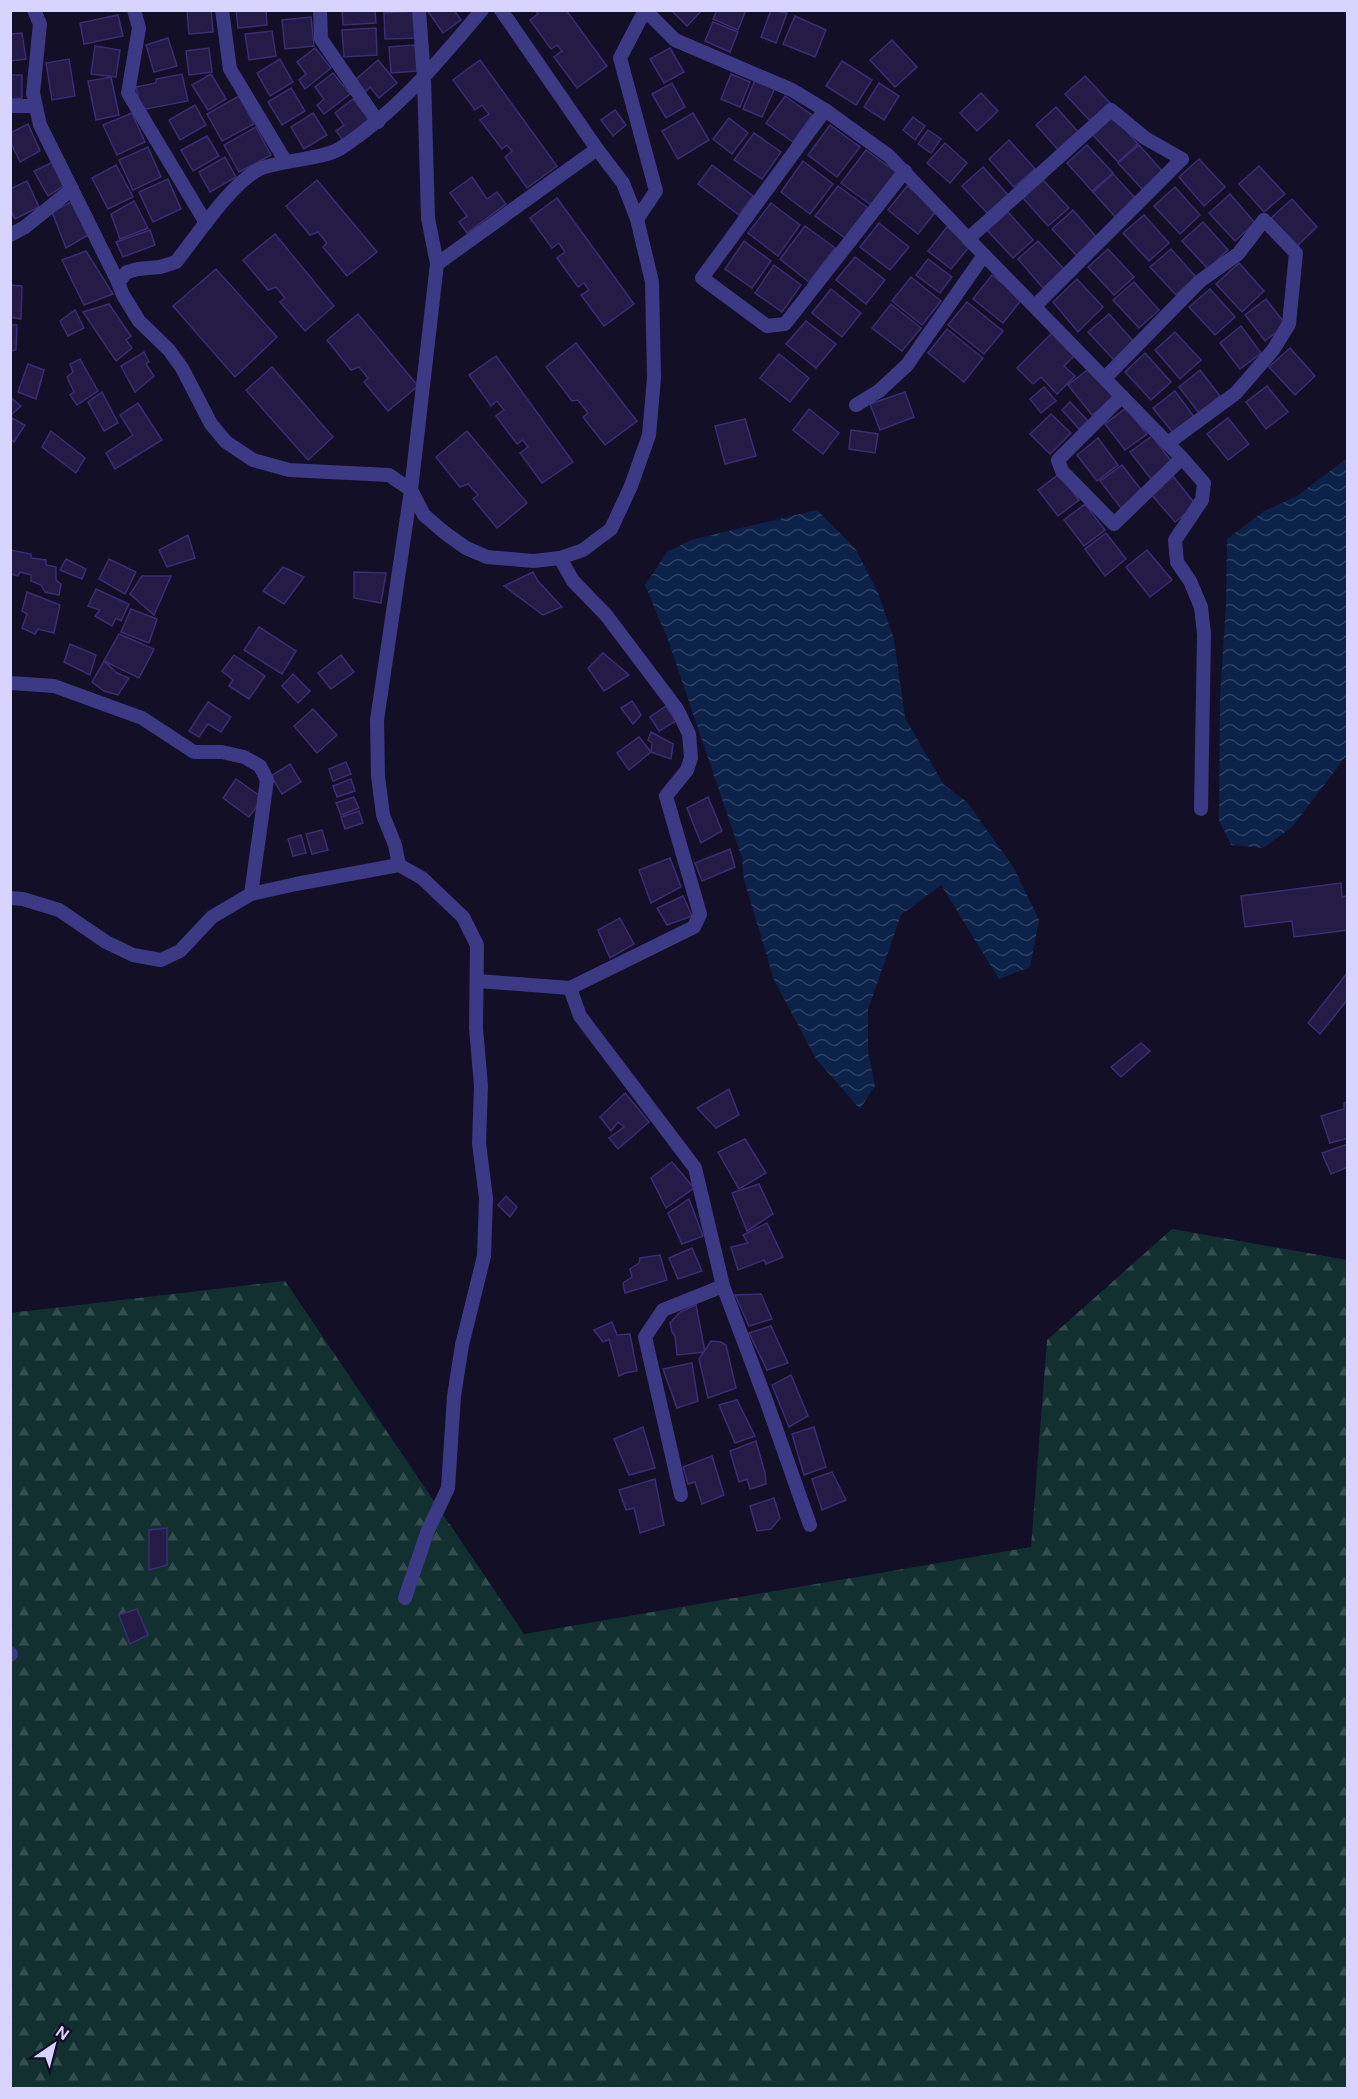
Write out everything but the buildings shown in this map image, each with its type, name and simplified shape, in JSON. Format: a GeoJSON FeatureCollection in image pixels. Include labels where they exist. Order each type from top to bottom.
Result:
{"type":"FeatureCollection","features":[{"type":"Feature","properties":{"kind":"street"},"geometry":{"type":"LineString","coordinates":[[34,10],[40,24],[33,93],[40,125],[123,295],[139,321],[169,351],[182,368],[211,424],[226,442],[253,460],[290,470],[389,475],[411,490],[424,515],[466,548],[487,557],[533,561],[560,558],[583,550],[611,529],[631,486],[649,435],[654,378],[652,282],[637,219],[623,183],[501,10]]}},
{"type":"Feature","properties":{"kind":"street"},"geometry":{"type":"LineString","coordinates":[[134,10],[138,28],[128,93],[206,223]]}},
{"type":"Feature","properties":{"kind":"street"},"geometry":{"type":"LineString","coordinates":[[222,10],[230,69],[286,162]]}},
{"type":"Feature","properties":{"kind":"street"},"geometry":{"type":"LineString","coordinates":[[320,10],[321,39],[378,122]]}},
{"type":"Feature","properties":{"kind":"street"},"geometry":{"type":"LineString","coordinates":[[399,865],[395,845],[383,815],[378,776],[377,720],[411,490],[437,264],[428,218],[424,78],[419,10]]}},
{"type":"Feature","properties":{"kind":"street"},"geometry":{"type":"LineString","coordinates":[[118,282],[127,272],[176,262],[239,182],[261,168],[339,150],[378,122],[424,78],[482,10]]}},
{"type":"Feature","properties":{"kind":"street"},"geometry":{"type":"LineString","coordinates":[[637,219],[656,191],[620,58],[645,10],[675,40],[792,90],[825,110],[889,156],[1106,378],[1204,483],[1202,500],[1175,540],[1177,562],[1190,581],[1201,608],[1204,634],[1201,809]]}},
{"type":"Feature","properties":{"kind":"street"},"geometry":{"type":"LineString","coordinates":[[10,106],[35,106]]}},
{"type":"Feature","properties":{"kind":"street"},"geometry":{"type":"LineString","coordinates":[[825,110],[702,278],[767,326],[785,324],[905,171]]}},
{"type":"Feature","properties":{"kind":"street"},"geometry":{"type":"LineString","coordinates":[[968,239],[1112,110],[1145,138],[1182,159],[1035,306]]}},
{"type":"Feature","properties":{"kind":"street"},"geometry":{"type":"LineString","coordinates":[[437,264],[597,149]]}},
{"type":"Feature","properties":{"kind":"street"},"geometry":{"type":"LineString","coordinates":[[10,235],[25,227],[72,189]]}},
{"type":"Feature","properties":{"kind":"street"},"geometry":{"type":"LineString","coordinates":[[1106,378],[1200,281],[1238,254],[1264,220],[1296,253],[1289,324],[1273,350],[1236,393],[1168,443]]}},
{"type":"Feature","properties":{"kind":"street"},"geometry":{"type":"LineString","coordinates":[[856,405],[879,391],[907,365],[984,255]]}},
{"type":"Feature","properties":{"kind":"street"},"geometry":{"type":"LineString","coordinates":[[1122,396],[1058,460],[1062,471],[1114,524],[1182,458]]}},
{"type":"Feature","properties":{"kind":"street"},"geometry":{"type":"LineString","coordinates":[[478,981],[570,988],[694,927],[700,914],[666,796],[687,770],[691,758],[689,734],[677,709],[606,615],[573,581],[560,558]]}},
{"type":"Feature","properties":{"kind":"street"},"geometry":{"type":"LineString","coordinates":[[10,683],[54,686],[142,718],[194,752],[222,752],[244,757],[261,766],[267,780],[251,894]]}},
{"type":"Feature","properties":{"kind":"street"},"geometry":{"type":"LineString","coordinates":[[10,898],[23,899],[59,910],[106,942],[133,955],[161,960],[180,951],[212,917],[251,894],[399,865],[422,878],[463,917],[477,945],[476,1028],[481,1086],[479,1143],[486,1198],[484,1256],[462,1345],[454,1396],[448,1488],[428,1530],[405,1598]]}},
{"type":"Feature","properties":{"kind":"street"},"geometry":{"type":"LineString","coordinates":[[570,988],[580,1016],[696,1168],[723,1286],[810,1525]]}},
{"type":"Feature","properties":{"kind":"street"},"geometry":{"type":"LineString","coordinates":[[681,1494],[645,1337],[663,1310],[723,1286]]}},
{"type":"Feature","properties":{"kind":"green space"},"geometry":{"type":"Polygon","coordinates":[[[1172,1229],[1347,1260],[1347,2088],[11,2088],[10,1313],[285,1281],[524,1634],[1031,1547],[1047,1340],[1172,1229]]]}},
{"type":"Feature","properties":{"kind":"water"},"geometry":{"type":"Polygon","coordinates":[[[1347,458],[1347,755],[1292,827],[1263,848],[1231,845],[1219,820],[1220,697],[1226,605],[1227,539],[1264,511],[1297,496],[1347,458]]]}},
{"type":"Feature","properties":{"kind":"water"},"geometry":{"type":"Polygon","coordinates":[[[817,510],[855,548],[878,593],[894,639],[905,718],[944,785],[967,802],[1014,868],[1039,920],[1030,967],[999,979],[941,885],[901,915],[868,1010],[868,1051],[875,1086],[860,1109],[816,1059],[774,980],[744,880],[742,858],[668,640],[645,585],[667,552],[691,540],[817,510]]]}}]}
